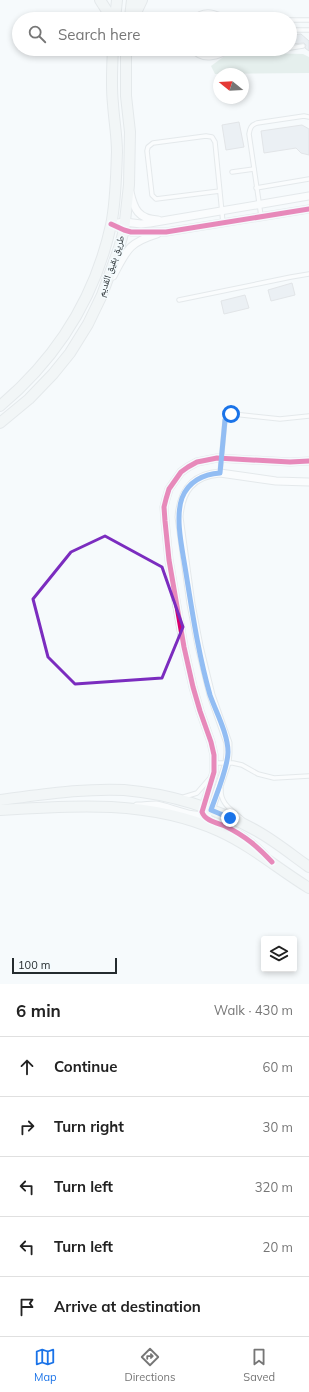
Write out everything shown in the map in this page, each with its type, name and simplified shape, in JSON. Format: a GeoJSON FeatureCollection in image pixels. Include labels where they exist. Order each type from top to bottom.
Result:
{"type":"FeatureCollection","features":[{"type":"Feature","properties":{"kind":"main road"},"geometry":{"type":"LineString","coordinates":[[100,0],[107,12]]}},
{"type":"Feature","properties":{"kind":"main road"},"geometry":{"type":"LineString","coordinates":[[116,12],[117,0]]}},
{"type":"Feature","properties":{"kind":"main road"},"geometry":{"type":"LineString","coordinates":[[130,12],[132,0]]}},
{"type":"Feature","properties":{"kind":"main road"},"geometry":{"type":"LineString","coordinates":[[136,12],[142,0]]}},
{"type":"Feature","properties":{"kind":"main road","name":"طريق بقيق القديم"},"geometry":{"type":"LineString","coordinates":[[0,406],[30,379],[51,354],[80,312],[98,269],[111,224],[114,203],[117,150],[112,103],[113,56]]}},
{"type":"Feature","properties":{"kind":"main road","name":"طريق بقيق القديم"},"geometry":{"type":"LineString","coordinates":[[0,423],[29,399],[53,374],[70,353],[88,324],[102,295],[119,248],[124,226],[129,185],[130,132],[126,96],[126,56]]}},
{"type":"Feature","properties":{"kind":"main road"},"geometry":{"type":"LineString","coordinates":[[0,800],[86,791],[124,790],[152,794],[206,811],[257,831],[309,867]]}},
{"type":"Feature","properties":{"kind":"main road"},"geometry":{"type":"LineString","coordinates":[[0,810],[56,807],[105,807],[158,813],[200,824],[236,840],[272,862],[309,888]]}},
{"type":"Feature","properties":{"kind":"street"},"geometry":{"type":"LineString","coordinates":[[129,185],[133,204],[139,213],[149,219],[170,221]]}},
{"type":"Feature","properties":{"kind":"street"},"geometry":{"type":"LineString","coordinates":[[124,226],[170,221],[309,196]]}},
{"type":"Feature","properties":{"kind":"street"},"geometry":{"type":"LineString","coordinates":[[102,295],[130,247],[142,239],[166,232],[309,209]]}},
{"type":"Feature","properties":{"kind":"street"},"geometry":{"type":"LineString","coordinates":[[111,224],[124,226],[142,232],[166,232]]}},
{"type":"Feature","properties":{"kind":"street"},"geometry":{"type":"LineString","coordinates":[[206,811],[214,772],[214,763],[211,742],[198,705],[184,647],[169,560],[164,507],[169,489],[181,472],[197,462],[221,458],[290,462],[309,461]]}},
{"type":"Feature","properties":{"kind":"street"},"geometry":{"type":"LineString","coordinates":[[105,807],[156,805],[197,816],[206,811],[221,780],[227,763],[228,743],[211,695],[199,646],[189,590],[179,517],[182,498],[186,490],[192,482],[201,477],[220,473],[276,481],[309,482]]}},
{"type":"Feature","properties":{"kind":"street"},"geometry":{"type":"LineString","coordinates":[[206,811],[250,840],[272,862]]}},
{"type":"Feature","properties":{"kind":"lane"},"geometry":{"type":"LineString","coordinates":[[297,20],[309,20]]}},
{"type":"Feature","properties":{"kind":"lane"},"geometry":{"type":"LineString","coordinates":[[297,30],[309,30]]}},
{"type":"Feature","properties":{"kind":"lane"},"geometry":{"type":"LineString","coordinates":[[297,47],[303,46]]}},
{"type":"Feature","properties":{"kind":"lane"},"geometry":{"type":"LineString","coordinates":[[200,56],[210,58],[217,56]]}},
{"type":"Feature","properties":{"kind":"lane"},"geometry":{"type":"LineString","coordinates":[[261,217],[248,134],[251,127],[253,124],[304,116],[309,117]]}},
{"type":"Feature","properties":{"kind":"lane"},"geometry":{"type":"LineString","coordinates":[[220,191],[156,199],[152,195],[147,151],[148,148],[153,143],[206,136],[212,137],[215,142],[220,191],[223,223]]}},
{"type":"Feature","properties":{"kind":"lane"},"geometry":{"type":"LineString","coordinates":[[232,172],[254,169]]}},
{"type":"Feature","properties":{"kind":"lane"},"geometry":{"type":"LineString","coordinates":[[256,188],[309,179]]}},
{"type":"Feature","properties":{"kind":"lane"},"geometry":{"type":"LineString","coordinates":[[179,300],[309,274]]}},
{"type":"Feature","properties":{"kind":"lane"},"geometry":{"type":"LineString","coordinates":[[220,473],[225,420],[231,414],[280,419],[309,416]]}},
{"type":"Feature","properties":{"kind":"lane"},"geometry":{"type":"LineString","coordinates":[[214,763],[242,765],[258,774],[274,778],[309,776]]}},
{"type":"Feature","properties":{"kind":"lane"},"geometry":{"type":"LineString","coordinates":[[152,794],[187,797],[197,793],[214,772]]}},
{"type":"Feature","properties":{"kind":"lane"},"geometry":{"type":"LineString","coordinates":[[221,780],[220,793],[225,805],[257,831]]}},
{"type":"Feature","properties":{"kind":"highlighted area"},"geometry":{"type":"Polygon","coordinates":[[[105,536],[162,567],[183,627],[162,678],[75,684],[48,657],[33,599],[71,552],[105,536]]]}},
{"type":"Feature","properties":{"kind":"shaded area"},"geometry":{"type":"Polygon","coordinates":[[[297,54],[303,54],[309,57],[309,73],[249,74],[249,68],[213,68],[213,70],[211,66],[225,56],[297,56],[297,54]]]}},
{"type":"Feature","properties":{"kind":"building"},"geometry":{"type":"Polygon","coordinates":[[[297,34],[301,34],[309,41],[309,51],[305,48],[306,45],[304,43],[297,44],[297,34]]]}},
{"type":"Feature","properties":{"kind":"building"},"geometry":{"type":"Polygon","coordinates":[[[239,122],[244,147],[226,150],[222,125],[239,122]]]}},
{"type":"Feature","properties":{"kind":"building"},"geometry":{"type":"Polygon","coordinates":[[[302,125],[309,129],[309,155],[301,153],[296,148],[264,153],[261,131],[302,125]]]}},
{"type":"Feature","properties":{"kind":"building"},"geometry":{"type":"Polygon","coordinates":[[[292,283],[295,295],[271,301],[268,290],[292,283]]]}},
{"type":"Feature","properties":{"kind":"building"},"geometry":{"type":"Polygon","coordinates":[[[245,295],[249,308],[224,314],[221,301],[245,295]]]}},
{"type":"Feature","properties":{"kind":"cycle path"},"geometry":{"type":"LineString","coordinates":[[111,224],[131,232],[166,232],[309,209]]}},
{"type":"Feature","properties":{"kind":"cycle path"},"geometry":{"type":"LineString","coordinates":[[272,862],[256,846],[245,838],[225,826],[209,820],[202,812],[214,772],[214,755],[193,687],[184,647],[169,560],[164,507],[169,489],[181,472],[197,462],[217,458],[290,462],[309,461]]}},
{"type":"Feature","properties":{"kind":"route"},"geometry":{"type":"LineString","coordinates":[[230,818],[211,810],[227,763],[228,743],[211,695],[199,646],[182,547],[179,517],[182,498],[192,482],[201,477],[220,473],[225,420],[228,415],[231,414]]}}]}
